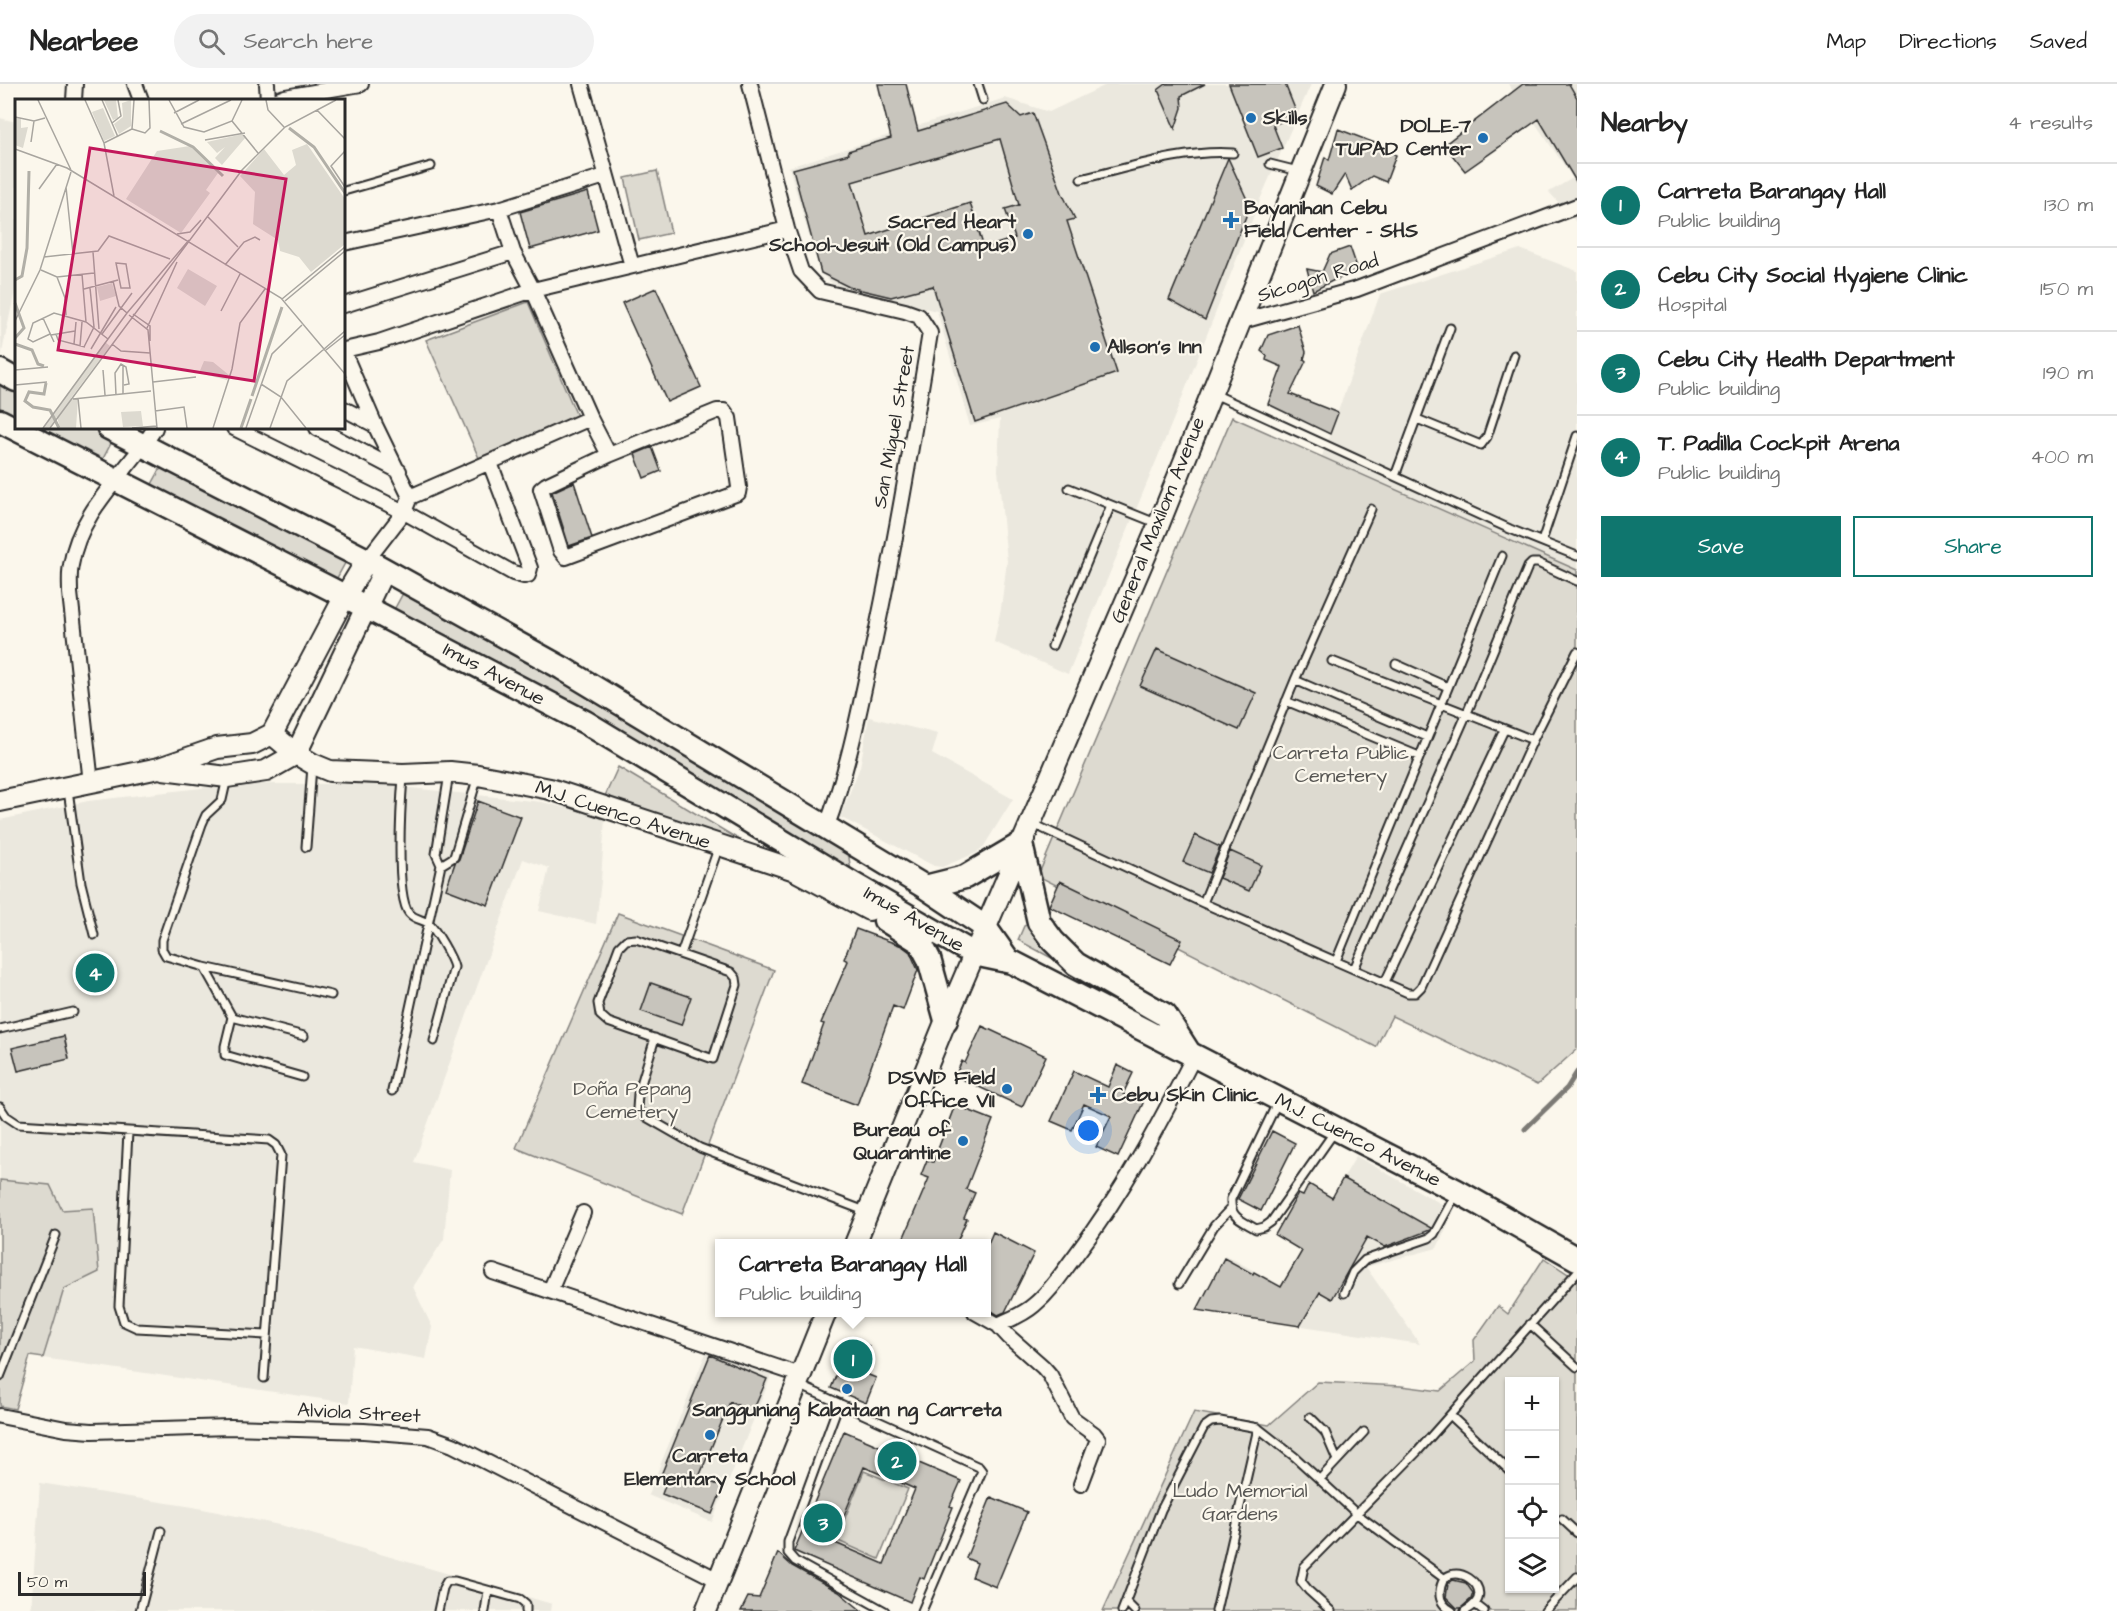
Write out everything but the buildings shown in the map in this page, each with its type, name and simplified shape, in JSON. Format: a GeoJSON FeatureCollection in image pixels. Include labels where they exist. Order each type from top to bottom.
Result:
{"type":"FeatureCollection","features":[{"type":"Feature","properties":{"kind":"main road","name":"General Maxilom Avenue"},"geometry":{"type":"LineString","coordinates":[[857,1239],[985,927],[1159,524],[1336,84]]}},
{"type":"Feature","properties":{"kind":"main road"},"geometry":{"type":"LineString","coordinates":[[0,372],[15,380]]}},
{"type":"Feature","properties":{"kind":"main road","name":"Imus Avenue"},"geometry":{"type":"LineString","coordinates":[[0,421],[15,429]]}},
{"type":"Feature","properties":{"kind":"main road","name":"Imus Avenue"},"geometry":{"type":"LineString","coordinates":[[16,429],[355,601],[585,722],[853,884],[974,954]]}},
{"type":"Feature","properties":{"kind":"main road","name":"Imus Avenue"},"geometry":{"type":"LineString","coordinates":[[113,429],[150,437],[562,668],[925,887],[985,927]]}},
{"type":"Feature","properties":{"kind":"main road"},"geometry":{"type":"LineString","coordinates":[[0,801],[159,768],[217,748],[252,744],[272,734],[375,565]]}},
{"type":"Feature","properties":{"kind":"main road"},"geometry":{"type":"LineString","coordinates":[[159,768],[227,777],[267,771],[304,759],[355,601]]}},
{"type":"Feature","properties":{"kind":"main road","name":"M.J. Cuenco Avenue"},"geometry":{"type":"LineString","coordinates":[[272,734],[304,759],[330,771],[403,774],[450,772],[550,789],[792,869],[869,910]]}},
{"type":"Feature","properties":{"kind":"main road"},"geometry":{"type":"LineString","coordinates":[[925,887],[965,877],[1021,844],[1039,922],[1053,941],[1076,964],[1164,1015],[1191,1054]]}},
{"type":"Feature","properties":{"kind":"main road"},"geometry":{"type":"LineString","coordinates":[[853,884],[859,900],[869,910],[920,942],[929,959],[946,1020]]}},
{"type":"Feature","properties":{"kind":"main road","name":"M.J. Cuenco Avenue"},"geometry":{"type":"LineString","coordinates":[[985,927],[1009,960]]}},
{"type":"Feature","properties":{"kind":"main road","name":"M.J. Cuenco Avenue"},"geometry":{"type":"LineString","coordinates":[[974,954],[1009,960],[1457,1191],[1577,1259]]}},
{"type":"Feature","properties":{"kind":"main road"},"geometry":{"type":"LineString","coordinates":[[706,1611],[824,1317]]}},
{"type":"Feature","properties":{"kind":"street"},"geometry":{"type":"LineString","coordinates":[[74,99],[75,84]]}},
{"type":"Feature","properties":{"kind":"street"},"geometry":{"type":"LineString","coordinates":[[135,84],[141,99]]}},
{"type":"Feature","properties":{"kind":"street"},"geometry":{"type":"LineString","coordinates":[[267,84],[268,99]]}},
{"type":"Feature","properties":{"kind":"street"},"geometry":{"type":"LineString","coordinates":[[280,99],[361,84]]}},
{"type":"Feature","properties":{"kind":"street"},"geometry":{"type":"LineString","coordinates":[[581,84],[632,266]]}},
{"type":"Feature","properties":{"kind":"street","name":"San Miguel Street"},"geometry":{"type":"LineString","coordinates":[[752,84],[787,229],[801,271],[820,291],[905,310],[919,316],[930,333],[889,576],[850,753],[826,828]]}},
{"type":"Feature","properties":{"kind":"street"},"geometry":{"type":"LineString","coordinates":[[345,243],[499,208],[605,176]]}},
{"type":"Feature","properties":{"kind":"street","name":"Sicogon Road"},"geometry":{"type":"LineString","coordinates":[[1239,322],[1357,289],[1577,206]]}},
{"type":"Feature","properties":{"kind":"street"},"geometry":{"type":"LineString","coordinates":[[499,208],[513,252],[609,455]]}},
{"type":"Feature","properties":{"kind":"street"},"geometry":{"type":"LineString","coordinates":[[345,351],[379,342],[532,290],[787,229]]}},
{"type":"Feature","properties":{"kind":"street"},"geometry":{"type":"LineString","coordinates":[[345,304],[513,252]]}},
{"type":"Feature","properties":{"kind":"street"},"geometry":{"type":"LineString","coordinates":[[345,353],[375,425],[411,497]]}},
{"type":"Feature","properties":{"kind":"street"},"geometry":{"type":"LineString","coordinates":[[345,410],[375,425]]}},
{"type":"Feature","properties":{"kind":"street"},"geometry":{"type":"LineString","coordinates":[[717,411],[724,411],[729,418],[738,493],[566,557],[561,551],[541,489],[609,455],[717,411]]}},
{"type":"Feature","properties":{"kind":"street"},"geometry":{"type":"LineString","coordinates":[[375,565],[385,538],[404,512],[411,497],[590,418]]}},
{"type":"Feature","properties":{"kind":"street"},"geometry":{"type":"LineString","coordinates":[[236,429],[404,512],[513,573],[524,576],[528,574],[530,568],[490,463]]}},
{"type":"Feature","properties":{"kind":"street"},"geometry":{"type":"LineString","coordinates":[[319,429],[399,471]]}},
{"type":"Feature","properties":{"kind":"street"},"geometry":{"type":"LineString","coordinates":[[91,783],[70,593],[71,564],[84,524],[115,479],[150,437]]}},
{"type":"Feature","properties":{"kind":"street"},"geometry":{"type":"LineString","coordinates":[[375,565],[385,538]]}},
{"type":"Feature","properties":{"kind":"street"},"geometry":{"type":"LineString","coordinates":[[998,1324],[1032,1307],[1047,1293],[1086,1242],[1122,1188],[1167,1109],[1191,1054]]}},
{"type":"Feature","properties":{"kind":"street"},"geometry":{"type":"LineString","coordinates":[[550,1291],[583,1213]]}},
{"type":"Feature","properties":{"kind":"street"},"geometry":{"type":"LineString","coordinates":[[494,1272],[798,1379]]}},
{"type":"Feature","properties":{"kind":"street"},"geometry":{"type":"LineString","coordinates":[[985,1317],[998,1324],[1050,1375],[1072,1418],[1098,1439],[1081,1484]]}},
{"type":"Feature","properties":{"kind":"street","name":"Alviola Street"},"geometry":{"type":"LineString","coordinates":[[0,1416],[66,1429],[92,1431],[231,1427],[364,1431],[428,1436],[453,1445],[718,1580]]}},
{"type":"Feature","properties":{"kind":"lane"},"geometry":{"type":"LineString","coordinates":[[978,84],[983,100]]}},
{"type":"Feature","properties":{"kind":"lane"},"geometry":{"type":"LineString","coordinates":[[1081,179],[1165,160],[1209,153],[1233,153]]}},
{"type":"Feature","properties":{"kind":"lane"},"geometry":{"type":"LineString","coordinates":[[1270,164],[1300,172]]}},
{"type":"Feature","properties":{"kind":"lane"},"geometry":{"type":"LineString","coordinates":[[345,191],[431,166]]}},
{"type":"Feature","properties":{"kind":"lane"},"geometry":{"type":"LineString","coordinates":[[1395,476],[1450,328]]}},
{"type":"Feature","properties":{"kind":"lane"},"geometry":{"type":"LineString","coordinates":[[1417,419],[1481,445],[1487,437],[1514,355]]}},
{"type":"Feature","properties":{"kind":"lane"},"geometry":{"type":"LineString","coordinates":[[1211,392],[1510,529],[1577,556]]}},
{"type":"Feature","properties":{"kind":"lane"},"geometry":{"type":"LineString","coordinates":[[1542,542],[1577,436]]}},
{"type":"Feature","properties":{"kind":"lane"},"geometry":{"type":"LineString","coordinates":[[1069,488],[1159,524]]}},
{"type":"Feature","properties":{"kind":"lane"},"geometry":{"type":"LineString","coordinates":[[1052,646],[1111,505]]}},
{"type":"Feature","properties":{"kind":"lane"},"geometry":{"type":"LineString","coordinates":[[1203,903],[1286,701],[1371,509]]}},
{"type":"Feature","properties":{"kind":"lane"},"geometry":{"type":"LineString","coordinates":[[1336,961],[1502,556]]}},
{"type":"Feature","properties":{"kind":"lane"},"geometry":{"type":"LineString","coordinates":[[1354,969],[1467,713],[1527,567],[1532,563],[1538,563],[1577,581]]}},
{"type":"Feature","properties":{"kind":"lane"},"geometry":{"type":"LineString","coordinates":[[1030,822],[1203,903],[1408,993],[1415,993],[1421,987],[1533,740],[1577,652]]}},
{"type":"Feature","properties":{"kind":"lane"},"geometry":{"type":"LineString","coordinates":[[1332,661],[1533,740]]}},
{"type":"Feature","properties":{"kind":"lane"},"geometry":{"type":"LineString","coordinates":[[1396,664],[1448,687]]}},
{"type":"Feature","properties":{"kind":"lane"},"geometry":{"type":"LineString","coordinates":[[1295,680],[1427,737]]}},
{"type":"Feature","properties":{"kind":"lane"},"geometry":{"type":"LineString","coordinates":[[1286,701],[1419,756]]}},
{"type":"Feature","properties":{"kind":"lane"},"geometry":{"type":"LineString","coordinates":[[1385,982],[1504,730]]}},
{"type":"Feature","properties":{"kind":"lane"},"geometry":{"type":"LineString","coordinates":[[304,759],[306,847]]}},
{"type":"Feature","properties":{"kind":"lane"},"geometry":{"type":"LineString","coordinates":[[392,1091],[441,865],[436,854],[450,772]]}},
{"type":"Feature","properties":{"kind":"lane"},"geometry":{"type":"LineString","coordinates":[[403,774],[399,831],[403,902],[408,913],[429,924],[451,956],[454,967],[434,1041]]}},
{"type":"Feature","properties":{"kind":"lane"},"geometry":{"type":"LineString","coordinates":[[441,865],[454,857],[478,776]]}},
{"type":"Feature","properties":{"kind":"lane"},"geometry":{"type":"LineString","coordinates":[[227,777],[222,800],[206,815],[202,824],[162,940],[162,949],[166,956],[204,967],[331,995]]}},
{"type":"Feature","properties":{"kind":"lane"},"geometry":{"type":"LineString","coordinates":[[68,787],[81,883],[94,934]]}},
{"type":"Feature","properties":{"kind":"lane"},"geometry":{"type":"LineString","coordinates":[[681,954],[719,846]]}},
{"type":"Feature","properties":{"kind":"lane"},"geometry":{"type":"LineString","coordinates":[[636,939],[681,954],[731,972],[736,978],[737,985],[713,1059],[655,1038],[608,1022],[600,1015],[598,1003],[619,947],[626,940],[636,939]]}},
{"type":"Feature","properties":{"kind":"lane"},"geometry":{"type":"LineString","coordinates":[[204,967],[232,1017],[225,1055],[302,1077]]}},
{"type":"Feature","properties":{"kind":"lane"},"geometry":{"type":"LineString","coordinates":[[0,1029],[73,1012]]}},
{"type":"Feature","properties":{"kind":"lane"},"geometry":{"type":"LineString","coordinates":[[232,1017],[304,1036]]}},
{"type":"Feature","properties":{"kind":"lane"},"geometry":{"type":"LineString","coordinates":[[655,1038],[638,1094],[637,1109],[646,1117],[700,1148],[868,1212]]}},
{"type":"Feature","properties":{"kind":"lane"},"geometry":{"type":"LineString","coordinates":[[1279,1099],[1231,1199],[1230,1209],[1234,1216],[1256,1229],[1271,1222],[1336,1129]]}},
{"type":"Feature","properties":{"kind":"lane"},"geometry":{"type":"LineString","coordinates":[[0,1107],[6,1116],[18,1124],[269,1140],[276,1145],[282,1155],[264,1378]]}},
{"type":"Feature","properties":{"kind":"lane"},"geometry":{"type":"LineString","coordinates":[[128,1132],[119,1306],[124,1322],[136,1328],[267,1335]]}},
{"type":"Feature","properties":{"kind":"lane"},"geometry":{"type":"LineString","coordinates":[[1344,1293],[1353,1272],[1365,1260],[1429,1238],[1434,1234],[1457,1191]]}},
{"type":"Feature","properties":{"kind":"lane"},"geometry":{"type":"LineString","coordinates":[[1179,1284],[1214,1226],[1230,1209]]}},
{"type":"Feature","properties":{"kind":"lane"},"geometry":{"type":"LineString","coordinates":[[0,1377],[56,1235]]}},
{"type":"Feature","properties":{"kind":"lane"},"geometry":{"type":"LineString","coordinates":[[1331,1611],[1309,1592],[1301,1581],[1304,1567],[1450,1416],[1577,1272]]}},
{"type":"Feature","properties":{"kind":"lane"},"geometry":{"type":"LineString","coordinates":[[1530,1324],[1577,1366]]}},
{"type":"Feature","properties":{"kind":"lane"},"geometry":{"type":"LineString","coordinates":[[798,1379],[839,1403],[979,1467],[982,1471],[922,1611]]}},
{"type":"Feature","properties":{"kind":"lane"},"geometry":{"type":"LineString","coordinates":[[839,1403],[788,1542],[788,1552],[795,1561],[885,1611]]}},
{"type":"Feature","properties":{"kind":"lane"},"geometry":{"type":"LineString","coordinates":[[1450,1416],[1505,1467]]}},
{"type":"Feature","properties":{"kind":"lane"},"geometry":{"type":"LineString","coordinates":[[1310,1417],[1325,1432],[1337,1460]]}},
{"type":"Feature","properties":{"kind":"lane"},"geometry":{"type":"LineString","coordinates":[[1122,1611],[1161,1510],[1204,1427],[1211,1422],[1220,1421],[1258,1428],[1320,1479],[1357,1514],[1445,1579]]}},
{"type":"Feature","properties":{"kind":"lane"},"geometry":{"type":"LineString","coordinates":[[1216,1611],[1258,1428]]}},
{"type":"Feature","properties":{"kind":"lane"},"geometry":{"type":"LineString","coordinates":[[1320,1479],[1364,1432]]}},
{"type":"Feature","properties":{"kind":"lane"},"geometry":{"type":"LineString","coordinates":[[1562,1519],[1577,1533]]}},
{"type":"Feature","properties":{"kind":"lane"},"geometry":{"type":"LineString","coordinates":[[140,1611],[161,1531]]}},
{"type":"Feature","properties":{"kind":"lane"},"geometry":{"type":"LineString","coordinates":[[1447,1610],[1440,1597],[1440,1591],[1445,1579],[1456,1574],[1468,1576],[1473,1580],[1478,1592],[1474,1604],[1465,1611]]}},
{"type":"Feature","properties":{"kind":"lane"},"geometry":{"type":"LineString","coordinates":[[1545,1611],[1577,1577]]}},
{"type":"Feature","properties":{"kind":"lane"},"geometry":{"type":"LineString","coordinates":[[438,1611],[442,1588],[447,1581],[455,1581],[520,1599],[526,1604],[526,1611]]}},
{"type":"Feature","properties":{"kind":"lane"},"geometry":{"type":"LineString","coordinates":[[485,1611],[488,1591]]}},
{"type":"Feature","properties":{"kind":"lane"},"geometry":{"type":"LineString","coordinates":[[1126,1602],[1135,1611]]}},
{"type":"Feature","properties":{"kind":"lane"},"geometry":{"type":"LineString","coordinates":[[1474,1604],[1484,1611]]}},
{"type":"Feature","properties":{"kind":"shaded area","name":"Sacred Heart School-Jesuit (Old Campus)"},"geometry":{"type":"Polygon","coordinates":[[[1108,84],[1311,84],[1262,195],[1176,413],[1068,674],[994,642],[1007,561],[998,470],[1000,419],[970,426],[937,311],[866,295],[833,284],[820,273],[789,167],[1005,98],[1049,112],[1108,84]]]}},
{"type":"Feature","properties":{"kind":"shaded area"},"geometry":{"type":"Polygon","coordinates":[[[1508,84],[1577,84],[1577,223],[1549,192],[1573,178],[1508,84]]]}},
{"type":"Feature","properties":{"kind":"shaded area"},"geometry":{"type":"Polygon","coordinates":[[[0,118],[15,122],[15,291],[1,357],[0,118]]]}},
{"type":"Feature","properties":{"kind":"shaded area"},"geometry":{"type":"Polygon","coordinates":[[[1520,249],[1577,271],[1577,570],[1321,459],[1380,294],[1520,249]]]}},
{"type":"Feature","properties":{"kind":"shaded area"},"geometry":{"type":"Polygon","coordinates":[[[869,717],[938,734],[932,754],[1013,799],[984,846],[976,853],[942,867],[934,866],[840,817],[860,767],[869,717]]]}},
{"type":"Feature","properties":{"kind":"shaded area"},"geometry":{"type":"Polygon","coordinates":[[[236,784],[373,784],[542,802],[605,817],[596,924],[539,911],[549,868],[523,859],[414,1162],[450,1170],[444,1239],[413,1287],[432,1327],[426,1359],[353,1346],[349,1403],[43,1358],[64,1289],[99,1272],[92,1208],[62,1210],[50,1185],[0,1180],[0,820],[88,801],[236,784]]]}},
{"type":"Feature","properties":{"kind":"shaded area"},"geometry":{"type":"Polygon","coordinates":[[[1356,1156],[1454,1211],[1437,1248],[1366,1267],[1420,1344],[1197,1310],[1225,1255],[1282,1286],[1356,1156]]]}},
{"type":"Feature","properties":{"kind":"shaded area","name":"Carreta Elementary School"},"geometry":{"type":"Polygon","coordinates":[[[708,1348],[772,1374],[712,1522],[648,1495],[708,1348]]]}},
{"type":"Feature","properties":{"kind":"shaded area"},"geometry":{"type":"Polygon","coordinates":[[[40,1483],[193,1507],[284,1526],[552,1604],[551,1611],[31,1611],[40,1483]]]}},
{"type":"Feature","properties":{"kind":"green space"},"geometry":{"type":"Polygon","coordinates":[[[657,171],[671,233],[639,240],[625,178],[657,171]]]}},
{"type":"Feature","properties":{"kind":"green space"},"geometry":{"type":"Polygon","coordinates":[[[528,302],[577,416],[479,458],[426,340],[528,302]]]}},
{"type":"Feature","properties":{"kind":"green space"},"geometry":{"type":"Polygon","coordinates":[[[0,372],[15,380],[15,429],[0,421],[0,372]]]}},
{"type":"Feature","properties":{"kind":"green space","name":"Carreta Public Cemetery"},"geometry":{"type":"Polygon","coordinates":[[[1232,417],[1577,570],[1577,1049],[1537,1085],[1392,1016],[1376,1047],[1038,876],[1232,417]]]}},
{"type":"Feature","properties":{"kind":"green space"},"geometry":{"type":"Polygon","coordinates":[[[16,429],[111,429],[117,432],[97,470],[16,429]]]}},
{"type":"Feature","properties":{"kind":"green space"},"geometry":{"type":"Polygon","coordinates":[[[167,457],[351,552],[331,589],[146,495],[167,457]]]}},
{"type":"Feature","properties":{"kind":"green space"},"geometry":{"type":"Polygon","coordinates":[[[408,584],[857,846],[849,858],[853,884],[389,619],[408,584]]]}},
{"type":"Feature","properties":{"kind":"green space"},"geometry":{"type":"Polygon","coordinates":[[[618,767],[785,867],[605,796],[618,767]]]}},
{"type":"Feature","properties":{"kind":"green space","name":"Doña Pepang Cemetery"},"geometry":{"type":"Polygon","coordinates":[[[618,913],[774,970],[682,1214],[516,1148],[618,913]]]}},
{"type":"Feature","properties":{"kind":"green space"},"geometry":{"type":"Polygon","coordinates":[[[1028,924],[1059,962],[1018,940],[1024,926],[1028,924]]]}},
{"type":"Feature","properties":{"kind":"green space"},"geometry":{"type":"Polygon","coordinates":[[[0,1180],[50,1185],[62,1210],[93,1208],[99,1272],[64,1289],[43,1358],[30,1356],[15,1409],[0,1406],[0,1180]]]}},
{"type":"Feature","properties":{"kind":"green space","name":"Ludo Memorial Gardens"},"geometry":{"type":"Polygon","coordinates":[[[1544,1258],[1577,1280],[1577,1611],[1103,1611],[1194,1412],[1269,1425],[1318,1382],[1401,1386],[1440,1391],[1475,1361],[1474,1340],[1498,1306],[1508,1314],[1544,1258]]]}},
{"type":"Feature","properties":{"kind":"green space"},"geometry":{"type":"Polygon","coordinates":[[[864,1471],[908,1489],[879,1559],[836,1540],[864,1471]]]}},
{"type":"Feature","properties":{"kind":"waterway"},"geometry":{"type":"LineString","coordinates":[[1525,1129],[1567,1088],[1577,1072]]}},
{"type":"Feature","properties":{"kind":"place","name":"Skills"},"geometry":{"type":"Point","coordinates":[1251,118]}},
{"type":"Feature","properties":{"kind":"place","name":"DOLE-7 TUPAD Center"},"geometry":{"type":"Point","coordinates":[1483,138]}},
{"type":"Feature","properties":{"kind":"place","name":"Bayanihan Cebu Field Center - SHS"},"geometry":{"type":"Point","coordinates":[1231,220]}},
{"type":"Feature","properties":{"kind":"place","name":"Sacred Heart School-Jesuit (Old Campus)"},"geometry":{"type":"Point","coordinates":[1028,234]}},
{"type":"Feature","properties":{"kind":"place","name":"Allson's Inn"},"geometry":{"type":"Point","coordinates":[1095,347]}},
{"type":"Feature","properties":{"kind":"place","name":"T. Padilla Cockpit Arena"},"geometry":{"type":"Point","coordinates":[95,973]}},
{"type":"Feature","properties":{"kind":"place","name":"DSWD Field Office VII"},"geometry":{"type":"Point","coordinates":[1007,1089]}},
{"type":"Feature","properties":{"kind":"place","name":"Cebu Skin Clinic"},"geometry":{"type":"Point","coordinates":[1098,1095]}},
{"type":"Feature","properties":{"kind":"place","name":"Bureau of Quarantine"},"geometry":{"type":"Point","coordinates":[963,1141]}},
{"type":"Feature","properties":{"kind":"place","name":"Carreta Barangay Hall"},"geometry":{"type":"Point","coordinates":[853,1359]}},
{"type":"Feature","properties":{"kind":"place","name":"Sangguniang Kabataan ng Carreta"},"geometry":{"type":"Point","coordinates":[847,1389]}},
{"type":"Feature","properties":{"kind":"place","name":"Carreta Elementary School"},"geometry":{"type":"Point","coordinates":[710,1435]}},
{"type":"Feature","properties":{"kind":"place","name":"Cebu City Social Hygiene Clinic"},"geometry":{"type":"Point","coordinates":[897,1461]}},
{"type":"Feature","properties":{"kind":"place","name":"Cebu City Health Department"},"geometry":{"type":"Point","coordinates":[823,1523]}}]}
